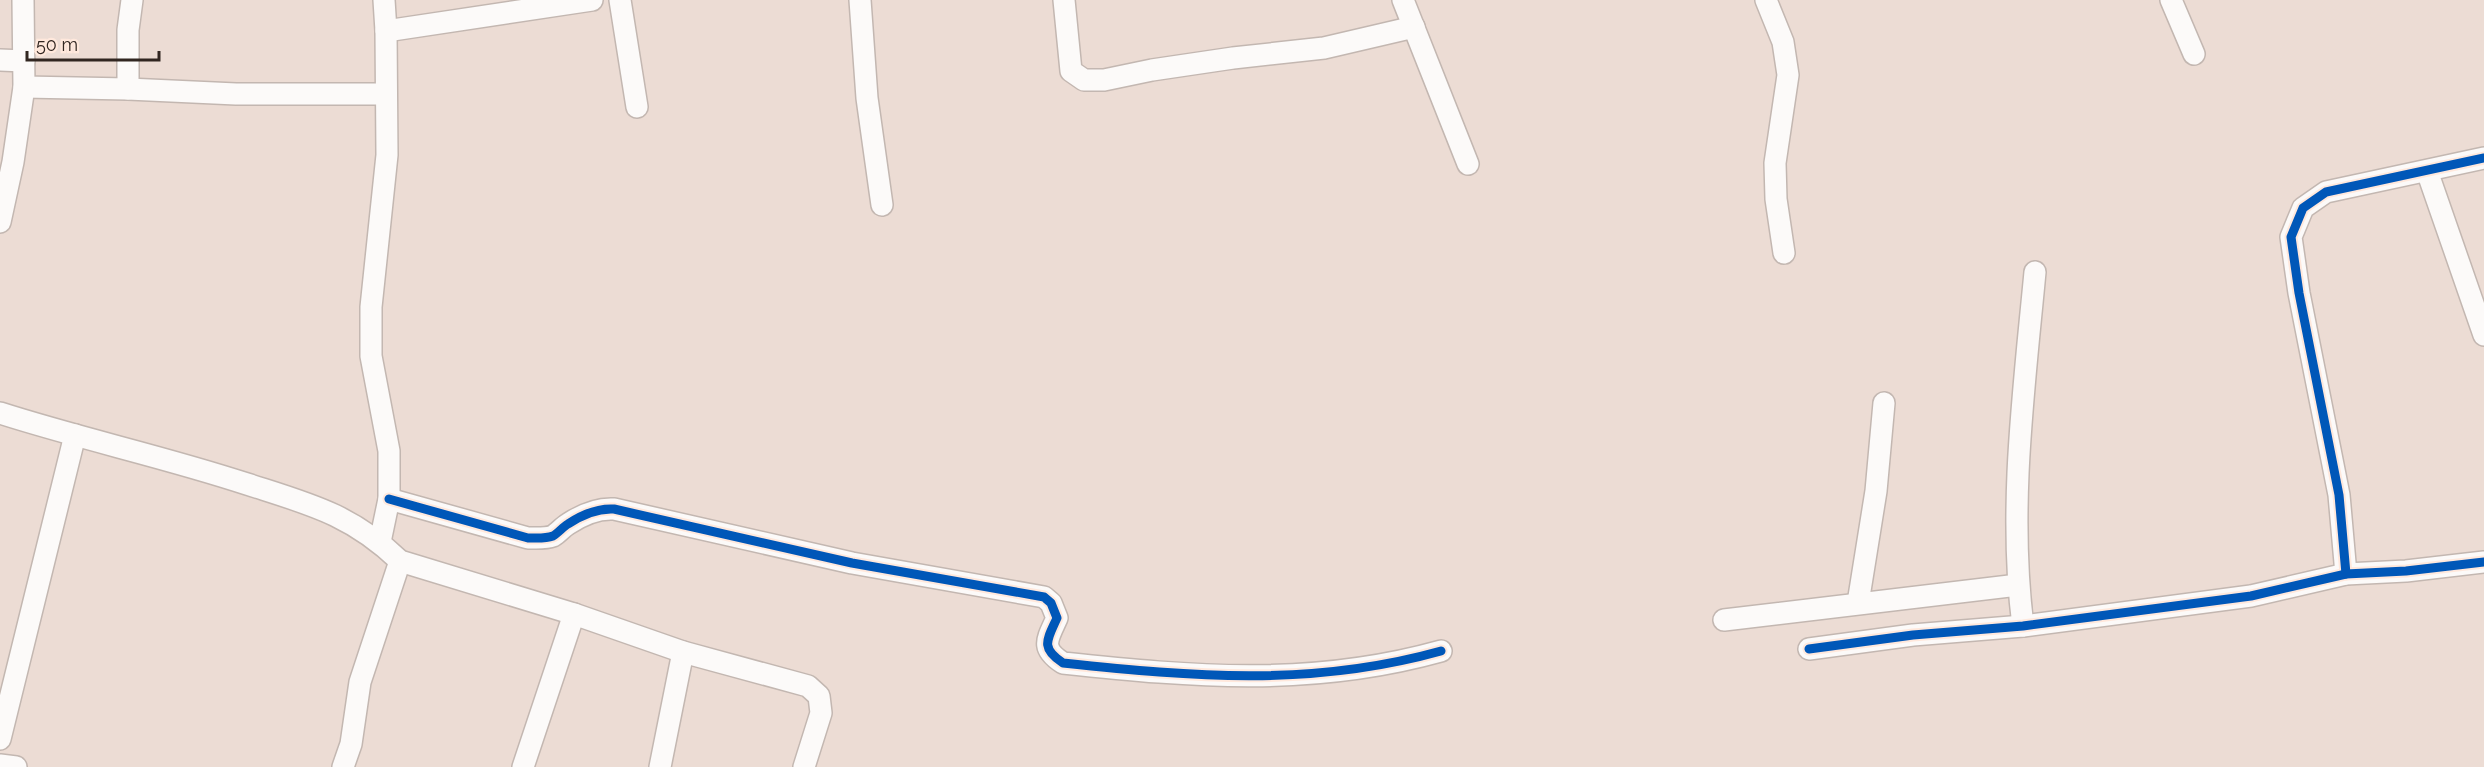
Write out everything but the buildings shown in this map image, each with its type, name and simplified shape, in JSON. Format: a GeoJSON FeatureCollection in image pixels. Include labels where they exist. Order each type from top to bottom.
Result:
{"type":"FeatureCollection","features":[{"type":"Feature","properties":{"kind":"street"},"geometry":{"type":"LineString","coordinates":[[0,222],[14,162],[24,87],[23,0]]}},
{"type":"Feature","properties":{"kind":"street"},"geometry":{"type":"LineString","coordinates":[[128,89],[128,30],[132,0]]}},
{"type":"Feature","properties":{"kind":"street"},"geometry":{"type":"LineString","coordinates":[[380,542],[389,499],[389,451],[372,356],[371,307],[377,239],[385,186],[386,31],[384,0]]}},
{"type":"Feature","properties":{"kind":"street"},"geometry":{"type":"LineString","coordinates":[[386,31],[592,0]]}},
{"type":"Feature","properties":{"kind":"street"},"geometry":{"type":"LineString","coordinates":[[620,0],[637,107]]}},
{"type":"Feature","properties":{"kind":"street"},"geometry":{"type":"LineString","coordinates":[[860,0],[867,98],[882,205]]}},
{"type":"Feature","properties":{"kind":"street"},"geometry":{"type":"LineString","coordinates":[[1064,0],[1071,70],[1084,80],[1104,80],[1233,58],[1324,48],[1414,27]]}},
{"type":"Feature","properties":{"kind":"street"},"geometry":{"type":"LineString","coordinates":[[1403,0],[1468,164]]}},
{"type":"Feature","properties":{"kind":"street"},"geometry":{"type":"LineString","coordinates":[[1766,0],[1783,42],[1788,75],[1775,163],[1776,199],[1784,253]]}},
{"type":"Feature","properties":{"kind":"street"},"geometry":{"type":"LineString","coordinates":[[2171,0],[2194,54]]}},
{"type":"Feature","properties":{"kind":"street"},"geometry":{"type":"LineString","coordinates":[[0,60],[24,61]]}},
{"type":"Feature","properties":{"kind":"street"},"geometry":{"type":"LineString","coordinates":[[24,87],[236,94],[386,94]]}},
{"type":"Feature","properties":{"kind":"street"},"geometry":{"type":"LineString","coordinates":[[2346,574],[2339,495],[2299,293],[2291,237],[2303,208],[2326,192],[2484,158]]}},
{"type":"Feature","properties":{"kind":"street"},"geometry":{"type":"LineString","coordinates":[[2427,171],[2484,335]]}},
{"type":"Feature","properties":{"kind":"street"},"geometry":{"type":"LineString","coordinates":[[2023,626],[2018,585],[2018,459],[2035,272]]}},
{"type":"Feature","properties":{"kind":"street"},"geometry":{"type":"LineString","coordinates":[[1858,603],[1876,491],[1884,403]]}},
{"type":"Feature","properties":{"kind":"street"},"geometry":{"type":"LineString","coordinates":[[0,413],[192,466],[330,511],[380,542],[400,561],[574,614],[683,652],[808,686],[819,696],[821,713],[804,767]]}},
{"type":"Feature","properties":{"kind":"street"},"geometry":{"type":"LineString","coordinates":[[0,739],[75,435]]}},
{"type":"Feature","properties":{"kind":"street"},"geometry":{"type":"LineString","coordinates":[[389,499],[528,538],[554,535],[569,523],[590,512],[602,508],[614,509],[852,563],[1044,597],[1051,603],[1057,618],[1047,645],[1050,655],[1063,663],[1240,678],[1347,671],[1441,651]]}},
{"type":"Feature","properties":{"kind":"street"},"geometry":{"type":"LineString","coordinates":[[343,767],[351,744],[360,682],[400,561]]}},
{"type":"Feature","properties":{"kind":"street"},"geometry":{"type":"LineString","coordinates":[[1809,649],[1913,635],[2023,626],[2251,596],[2346,574],[2406,572],[2484,562]]}},
{"type":"Feature","properties":{"kind":"street"},"geometry":{"type":"LineString","coordinates":[[1724,620],[2018,585]]}},
{"type":"Feature","properties":{"kind":"street"},"geometry":{"type":"LineString","coordinates":[[523,767],[574,614]]}},
{"type":"Feature","properties":{"kind":"street"},"geometry":{"type":"LineString","coordinates":[[660,767],[683,652]]}},
{"type":"Feature","properties":{"kind":"street"},"geometry":{"type":"LineString","coordinates":[[0,765],[15,767]]}},
{"type":"Feature","properties":{"kind":"cycle path"},"geometry":{"type":"LineString","coordinates":[[2346,574],[2339,495],[2299,293],[2291,237],[2303,208],[2326,192],[2484,158]]}},
{"type":"Feature","properties":{"kind":"cycle path"},"geometry":{"type":"LineString","coordinates":[[389,499],[528,538],[553,536],[566,525],[585,515],[614,509],[852,563],[1044,597],[1051,603],[1057,618],[1048,638],[1048,648],[1063,663],[1159,672],[1253,676],[1346,670],[1441,651]]}},
{"type":"Feature","properties":{"kind":"cycle path"},"geometry":{"type":"LineString","coordinates":[[1809,649],[1913,635],[2023,626],[2251,596],[2346,574],[2406,571],[2484,562]]}}]}
